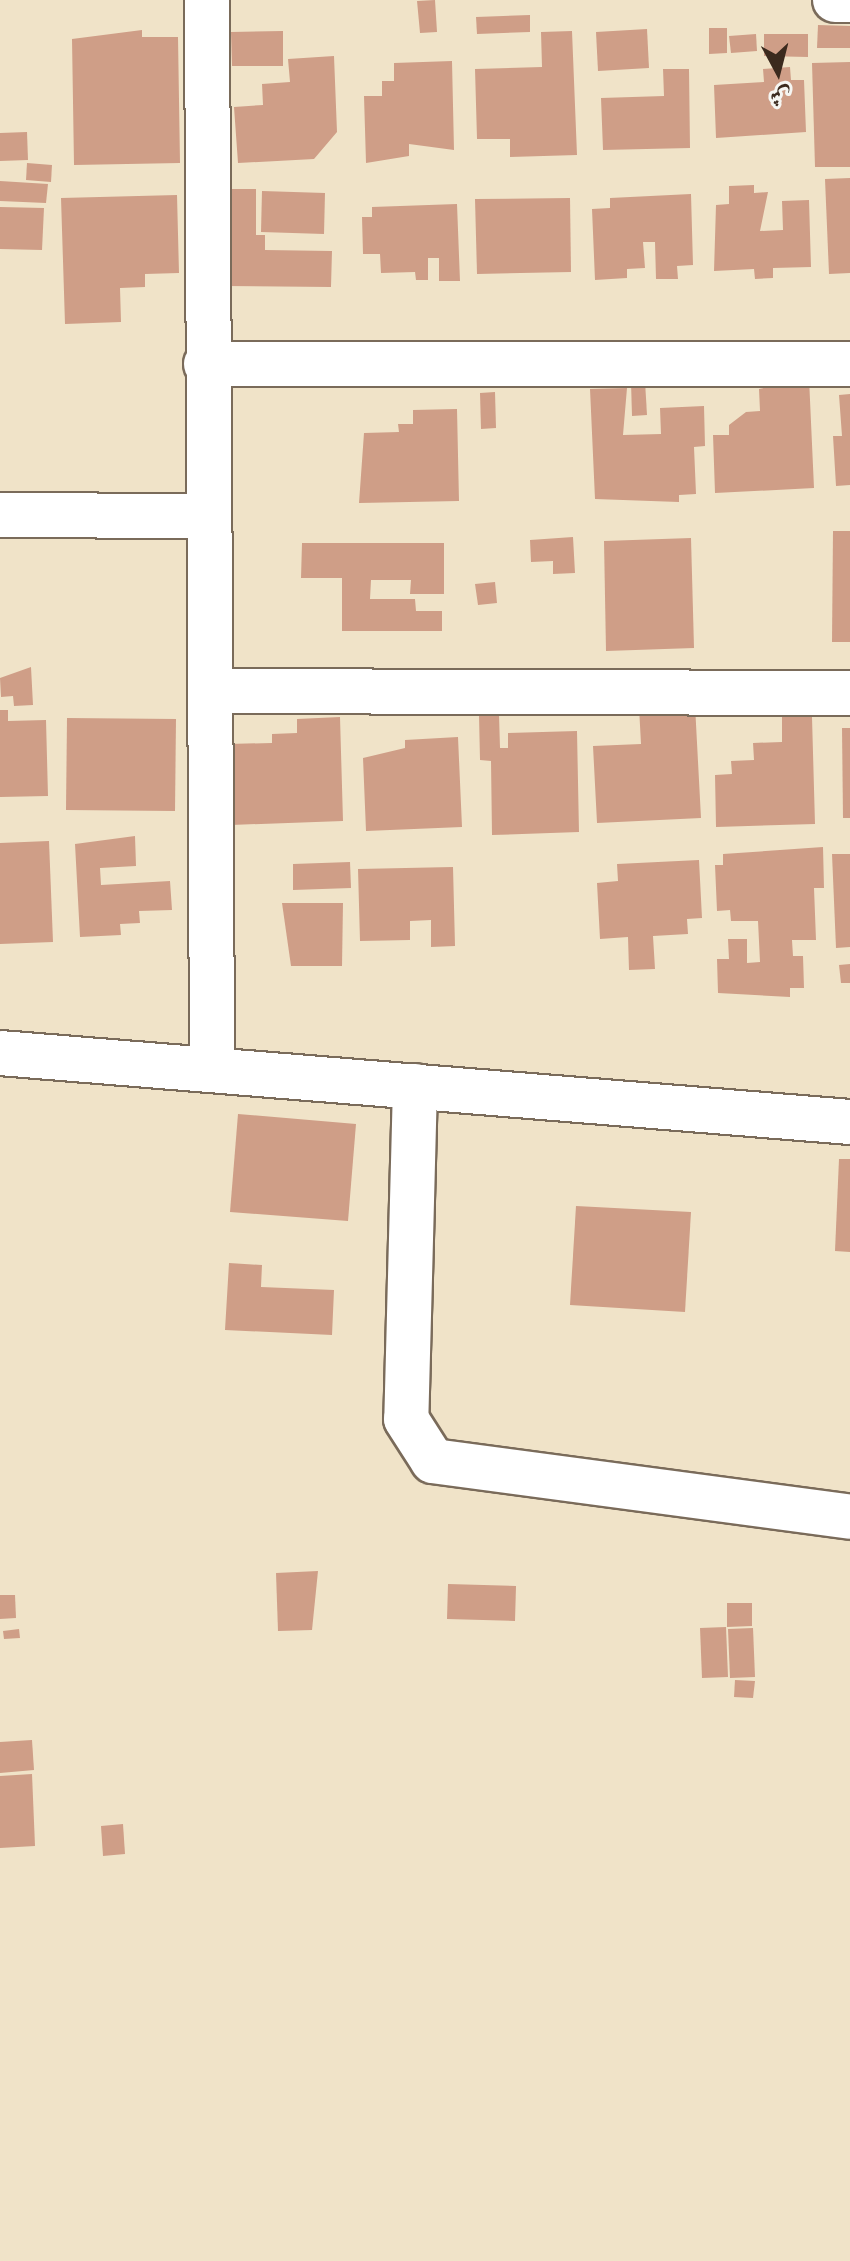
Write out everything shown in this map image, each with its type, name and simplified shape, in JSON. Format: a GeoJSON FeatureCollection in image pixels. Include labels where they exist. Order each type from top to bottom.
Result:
{"type":"FeatureCollection","features":[{"type":"Feature","properties":{"kind":"street"},"geometry":{"type":"LineString","coordinates":[[207,0],[206,364],[212,1070]]}},
{"type":"Feature","properties":{"kind":"street"},"geometry":{"type":"LineString","coordinates":[[835,0],[850,0]]}},
{"type":"Feature","properties":{"kind":"street"},"geometry":{"type":"LineString","coordinates":[[206,364],[850,364]]}},
{"type":"Feature","properties":{"kind":"street"},"geometry":{"type":"LineString","coordinates":[[0,515],[209,516]]}},
{"type":"Feature","properties":{"kind":"street"},"geometry":{"type":"LineString","coordinates":[[210,691],[850,693]]}},
{"type":"Feature","properties":{"kind":"street"},"geometry":{"type":"LineString","coordinates":[[0,1053],[850,1122]]}},
{"type":"Feature","properties":{"kind":"street"},"geometry":{"type":"LineString","coordinates":[[415,1086],[406,1419],[433,1461],[850,1517]]}},
{"type":"Feature","properties":{"kind":"building"},"geometry":{"type":"Polygon","coordinates":[[[435,0],[437,32],[420,33],[417,1],[435,0]]]}},
{"type":"Feature","properties":{"kind":"building"},"geometry":{"type":"Polygon","coordinates":[[[530,15],[530,32],[477,34],[476,17],[530,15]]]}},
{"type":"Feature","properties":{"kind":"building"},"geometry":{"type":"Polygon","coordinates":[[[818,25],[850,26],[850,48],[817,48],[818,25]]]}},
{"type":"Feature","properties":{"kind":"building"},"geometry":{"type":"Polygon","coordinates":[[[709,28],[727,28],[727,53],[709,54],[709,28]]]}},
{"type":"Feature","properties":{"kind":"building"},"geometry":{"type":"Polygon","coordinates":[[[647,29],[649,68],[598,71],[596,32],[647,29]]]}},
{"type":"Feature","properties":{"kind":"building"},"geometry":{"type":"Polygon","coordinates":[[[142,30],[142,37],[178,37],[180,163],[74,165],[72,39],[142,30]]]}},
{"type":"Feature","properties":{"kind":"building"},"geometry":{"type":"Polygon","coordinates":[[[283,31],[283,66],[232,66],[231,32],[283,31]]]}},
{"type":"Feature","properties":{"kind":"building"},"geometry":{"type":"Polygon","coordinates":[[[572,31],[577,155],[510,157],[510,139],[477,139],[475,69],[542,67],[541,32],[572,31]]]}},
{"type":"Feature","properties":{"kind":"building"},"geometry":{"type":"Polygon","coordinates":[[[756,34],[757,51],[731,53],[729,36],[756,34]]]}},
{"type":"Feature","properties":{"kind":"building"},"geometry":{"type":"Polygon","coordinates":[[[764,34],[808,34],[808,57],[764,56],[764,34]]]}},
{"type":"Feature","properties":{"kind":"building"},"geometry":{"type":"Polygon","coordinates":[[[334,56],[337,132],[314,159],[238,163],[234,107],[263,105],[262,84],[290,82],[288,59],[334,56]]]}},
{"type":"Feature","properties":{"kind":"building"},"geometry":{"type":"Polygon","coordinates":[[[452,61],[454,150],[409,144],[409,156],[366,163],[364,96],[382,96],[382,81],[394,81],[394,63],[452,61]]]}},
{"type":"Feature","properties":{"kind":"building"},"geometry":{"type":"Polygon","coordinates":[[[850,62],[850,167],[815,167],[812,63],[850,62]]]}},
{"type":"Feature","properties":{"kind":"building"},"geometry":{"type":"Polygon","coordinates":[[[790,67],[791,80],[804,80],[806,132],[716,138],[714,85],[764,82],[763,69],[790,67]]]}},
{"type":"Feature","properties":{"kind":"building"},"geometry":{"type":"Polygon","coordinates":[[[663,69],[689,69],[690,148],[603,150],[601,98],[664,96],[663,69]]]}},
{"type":"Feature","properties":{"kind":"building"},"geometry":{"type":"Polygon","coordinates":[[[27,132],[28,160],[0,161],[0,133],[27,132]]]}},
{"type":"Feature","properties":{"kind":"building"},"geometry":{"type":"Polygon","coordinates":[[[27,163],[52,165],[51,182],[26,180],[27,163]]]}},
{"type":"Feature","properties":{"kind":"building"},"geometry":{"type":"Polygon","coordinates":[[[850,178],[850,273],[829,274],[825,179],[850,178]]]}},
{"type":"Feature","properties":{"kind":"building"},"geometry":{"type":"Polygon","coordinates":[[[0,181],[48,184],[46,203],[0,201],[0,181]]]}},
{"type":"Feature","properties":{"kind":"building"},"geometry":{"type":"Polygon","coordinates":[[[754,185],[754,193],[768,192],[760,231],[783,230],[782,201],[809,200],[811,267],[773,268],[773,278],[755,279],[754,269],[714,271],[716,205],[729,204],[729,186],[754,185]]]}},
{"type":"Feature","properties":{"kind":"building"},"geometry":{"type":"Polygon","coordinates":[[[227,189],[256,189],[256,235],[265,235],[265,250],[332,251],[331,287],[226,286],[227,189]]]}},
{"type":"Feature","properties":{"kind":"building"},"geometry":{"type":"Polygon","coordinates":[[[262,191],[325,193],[324,234],[261,232],[262,191]]]}},
{"type":"Feature","properties":{"kind":"building"},"geometry":{"type":"Polygon","coordinates":[[[691,194],[693,265],[677,266],[678,279],[656,279],[655,242],[643,242],[645,268],[627,269],[627,278],[595,280],[592,209],[610,208],[610,198],[691,194]]]}},
{"type":"Feature","properties":{"kind":"building"},"geometry":{"type":"Polygon","coordinates":[[[177,195],[179,273],[145,274],[145,287],[120,288],[121,322],[65,324],[61,198],[177,195]]]}},
{"type":"Feature","properties":{"kind":"building"},"geometry":{"type":"Polygon","coordinates":[[[570,198],[571,272],[477,274],[475,199],[570,198]]]}},
{"type":"Feature","properties":{"kind":"building"},"geometry":{"type":"Polygon","coordinates":[[[457,204],[460,281],[439,281],[439,258],[428,258],[428,280],[416,280],[415,272],[381,273],[380,254],[363,254],[362,217],[372,217],[372,207],[457,204]]]}},
{"type":"Feature","properties":{"kind":"building"},"geometry":{"type":"Polygon","coordinates":[[[0,207],[44,208],[42,250],[0,249],[0,207]]]}},
{"type":"Feature","properties":{"kind":"building"},"geometry":{"type":"Polygon","coordinates":[[[809,378],[814,488],[715,493],[713,435],[729,435],[729,425],[746,412],[760,411],[759,389],[809,378]]]}},
{"type":"Feature","properties":{"kind":"building"},"geometry":{"type":"Polygon","coordinates":[[[645,381],[647,415],[632,416],[631,382],[645,381]]]}},
{"type":"Feature","properties":{"kind":"building"},"geometry":{"type":"Polygon","coordinates":[[[627,388],[623,435],[661,434],[660,408],[704,406],[705,446],[694,447],[696,494],[679,495],[679,502],[595,499],[590,389],[627,388]]]}},
{"type":"Feature","properties":{"kind":"building"},"geometry":{"type":"Polygon","coordinates":[[[495,392],[496,428],[481,429],[480,393],[495,392]]]}},
{"type":"Feature","properties":{"kind":"building"},"geometry":{"type":"Polygon","coordinates":[[[850,394],[850,485],[836,486],[833,436],[842,436],[839,395],[850,394]]]}},
{"type":"Feature","properties":{"kind":"building"},"geometry":{"type":"Polygon","coordinates":[[[457,409],[459,501],[359,503],[364,433],[399,432],[398,424],[413,424],[413,410],[457,409]]]}},
{"type":"Feature","properties":{"kind":"building"},"geometry":{"type":"Polygon","coordinates":[[[833,531],[850,531],[850,642],[832,642],[833,531]]]}},
{"type":"Feature","properties":{"kind":"building"},"geometry":{"type":"Polygon","coordinates":[[[573,537],[575,573],[553,574],[553,561],[531,562],[530,540],[573,537]]]}},
{"type":"Feature","properties":{"kind":"building"},"geometry":{"type":"Polygon","coordinates":[[[691,538],[694,648],[606,651],[604,541],[691,538]]]}},
{"type":"Feature","properties":{"kind":"building"},"geometry":{"type":"Polygon","coordinates":[[[302,543],[444,543],[444,594],[410,594],[411,580],[371,580],[370,599],[415,599],[416,611],[442,611],[442,631],[342,631],[342,578],[301,578],[302,543]]]}},
{"type":"Feature","properties":{"kind":"building"},"geometry":{"type":"Polygon","coordinates":[[[495,582],[497,603],[478,605],[475,584],[495,582]]]}},
{"type":"Feature","properties":{"kind":"building"},"geometry":{"type":"Polygon","coordinates":[[[31,667],[33,705],[14,706],[13,696],[1,697],[0,678],[31,667]]]}},
{"type":"Feature","properties":{"kind":"building"},"geometry":{"type":"Polygon","coordinates":[[[695,705],[701,818],[597,823],[593,746],[641,744],[639,707],[695,705]]]}},
{"type":"Feature","properties":{"kind":"building"},"geometry":{"type":"Polygon","coordinates":[[[0,710],[8,710],[8,721],[46,720],[48,796],[0,797],[0,710]]]}},
{"type":"Feature","properties":{"kind":"building"},"geometry":{"type":"Polygon","coordinates":[[[499,714],[500,748],[508,748],[508,733],[577,731],[579,832],[492,835],[491,761],[480,760],[479,715],[499,714]]]}},
{"type":"Feature","properties":{"kind":"building"},"geometry":{"type":"Polygon","coordinates":[[[340,717],[343,821],[231,825],[228,744],[272,743],[272,734],[297,733],[297,719],[340,717]]]}},
{"type":"Feature","properties":{"kind":"building"},"geometry":{"type":"Polygon","coordinates":[[[782,717],[812,717],[815,824],[716,827],[715,775],[732,774],[731,761],[754,760],[753,743],[782,742],[782,717]]]}},
{"type":"Feature","properties":{"kind":"building"},"geometry":{"type":"Polygon","coordinates":[[[67,718],[176,719],[175,811],[66,810],[67,718]]]}},
{"type":"Feature","properties":{"kind":"building"},"geometry":{"type":"Polygon","coordinates":[[[842,728],[850,728],[850,818],[843,818],[842,728]]]}},
{"type":"Feature","properties":{"kind":"building"},"geometry":{"type":"Polygon","coordinates":[[[458,737],[462,827],[366,831],[363,758],[405,748],[405,740],[458,737]]]}},
{"type":"Feature","properties":{"kind":"building"},"geometry":{"type":"Polygon","coordinates":[[[135,836],[136,866],[100,868],[101,885],[170,881],[172,910],[139,911],[140,923],[120,924],[121,935],[80,937],[75,844],[135,836]]]}},
{"type":"Feature","properties":{"kind":"building"},"geometry":{"type":"Polygon","coordinates":[[[49,841],[53,942],[0,944],[0,843],[49,841]]]}},
{"type":"Feature","properties":{"kind":"building"},"geometry":{"type":"Polygon","coordinates":[[[823,847],[824,888],[814,888],[816,940],[792,940],[793,956],[803,956],[804,988],[790,988],[790,997],[718,993],[717,959],[729,959],[728,939],[747,939],[747,963],[760,962],[758,921],[731,921],[730,910],[717,911],[715,865],[723,865],[723,854],[823,847]]]}},
{"type":"Feature","properties":{"kind":"building"},"geometry":{"type":"Polygon","coordinates":[[[832,854],[850,854],[850,947],[836,948],[832,854]]]}},
{"type":"Feature","properties":{"kind":"building"},"geometry":{"type":"Polygon","coordinates":[[[699,860],[702,918],[687,919],[688,934],[653,936],[655,969],[629,970],[628,937],[600,939],[597,883],[618,881],[617,864],[699,860]]]}},
{"type":"Feature","properties":{"kind":"building"},"geometry":{"type":"Polygon","coordinates":[[[350,862],[351,888],[293,890],[293,864],[350,862]]]}},
{"type":"Feature","properties":{"kind":"building"},"geometry":{"type":"Polygon","coordinates":[[[453,867],[455,946],[431,947],[431,920],[410,921],[410,940],[360,941],[358,869],[453,867]]]}},
{"type":"Feature","properties":{"kind":"building"},"geometry":{"type":"Polygon","coordinates":[[[282,903],[343,903],[342,966],[291,966],[282,903]]]}},
{"type":"Feature","properties":{"kind":"building"},"geometry":{"type":"Polygon","coordinates":[[[850,964],[850,983],[841,983],[839,965],[850,964]]]}},
{"type":"Feature","properties":{"kind":"building"},"geometry":{"type":"Polygon","coordinates":[[[238,1114],[356,1124],[348,1221],[230,1212],[238,1114]]]}},
{"type":"Feature","properties":{"kind":"building"},"geometry":{"type":"Polygon","coordinates":[[[839,1159],[850,1159],[850,1252],[835,1251],[839,1159]]]}},
{"type":"Feature","properties":{"kind":"building"},"geometry":{"type":"Polygon","coordinates":[[[576,1206],[691,1212],[685,1312],[570,1305],[576,1206]]]}},
{"type":"Feature","properties":{"kind":"building"},"geometry":{"type":"Polygon","coordinates":[[[229,1263],[262,1265],[261,1287],[334,1290],[332,1335],[225,1330],[229,1263]]]}},
{"type":"Feature","properties":{"kind":"building"},"geometry":{"type":"Polygon","coordinates":[[[318,1571],[312,1630],[278,1631],[276,1573],[318,1571]]]}},
{"type":"Feature","properties":{"kind":"building"},"geometry":{"type":"Polygon","coordinates":[[[448,1584],[516,1586],[515,1621],[447,1619],[448,1584]]]}},
{"type":"Feature","properties":{"kind":"building"},"geometry":{"type":"Polygon","coordinates":[[[0,1595],[15,1595],[16,1618],[0,1619],[0,1595]]]}},
{"type":"Feature","properties":{"kind":"building"},"geometry":{"type":"Polygon","coordinates":[[[727,1603],[752,1603],[752,1626],[727,1627],[727,1603]]]}},
{"type":"Feature","properties":{"kind":"building"},"geometry":{"type":"Polygon","coordinates":[[[726,1627],[728,1677],[702,1678],[700,1628],[726,1627]]]}},
{"type":"Feature","properties":{"kind":"building"},"geometry":{"type":"Polygon","coordinates":[[[753,1628],[755,1677],[730,1678],[728,1629],[753,1628]]]}},
{"type":"Feature","properties":{"kind":"building"},"geometry":{"type":"Polygon","coordinates":[[[19,1629],[20,1638],[4,1639],[3,1631],[19,1629]]]}},
{"type":"Feature","properties":{"kind":"building"},"geometry":{"type":"Polygon","coordinates":[[[735,1680],[755,1681],[753,1698],[734,1697],[735,1680]]]}},
{"type":"Feature","properties":{"kind":"building"},"geometry":{"type":"Polygon","coordinates":[[[32,1740],[34,1770],[0,1773],[0,1742],[32,1740]]]}},
{"type":"Feature","properties":{"kind":"building"},"geometry":{"type":"Polygon","coordinates":[[[32,1774],[35,1846],[0,1848],[0,1776],[32,1774]]]}},
{"type":"Feature","properties":{"kind":"building"},"geometry":{"type":"Polygon","coordinates":[[[123,1824],[125,1854],[103,1856],[101,1826],[123,1824]]]}}]}
